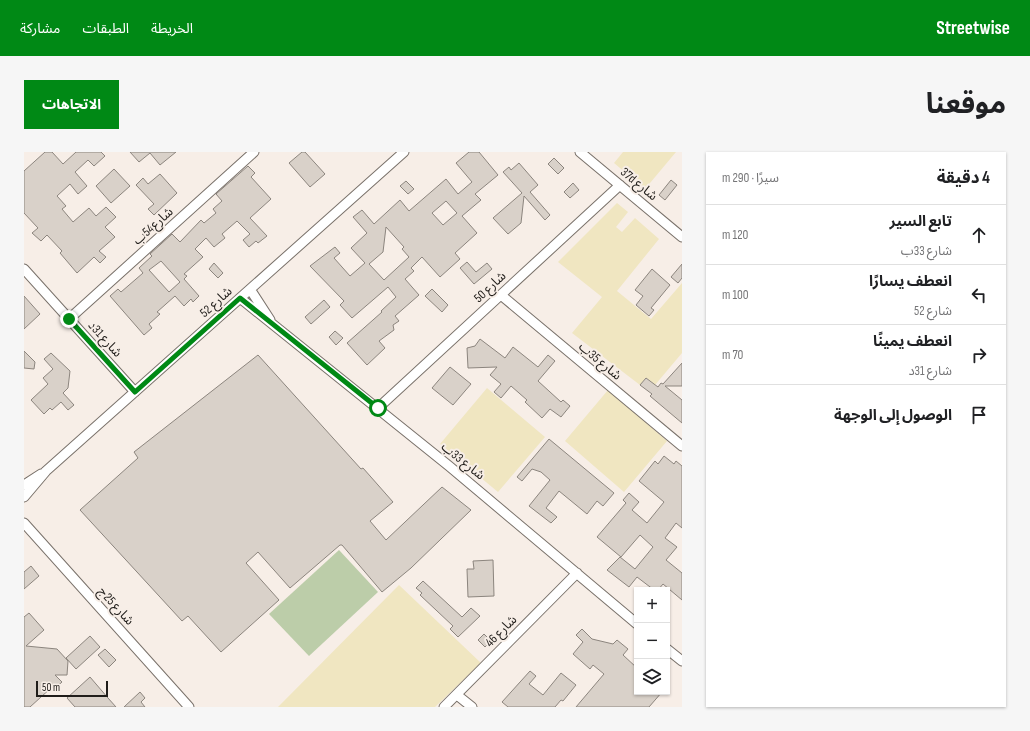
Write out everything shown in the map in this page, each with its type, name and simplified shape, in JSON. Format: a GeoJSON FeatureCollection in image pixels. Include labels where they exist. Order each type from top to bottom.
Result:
{"type":"FeatureCollection","features":[{"type":"Feature","properties":{"kind":"street","name":"شارع54ب"},"geometry":{"type":"LineString","coordinates":[[69,319],[254,152]]}},
{"type":"Feature","properties":{"kind":"street","name":"شارع 52"},"geometry":{"type":"LineString","coordinates":[[24,497],[46,471],[404,152]]}},
{"type":"Feature","properties":{"kind":"street","name":"37d شارع"},"geometry":{"type":"LineString","coordinates":[[580,152],[682,237]]}},
{"type":"Feature","properties":{"kind":"street","name":"شارع 50"},"geometry":{"type":"LineString","coordinates":[[378,408],[620,185]]}},
{"type":"Feature","properties":{"kind":"street","name":"شارع 31د"},"geometry":{"type":"LineString","coordinates":[[24,269],[135,392]]}},
{"type":"Feature","properties":{"kind":"street","name":"شارع 33ب"},"geometry":{"type":"LineString","coordinates":[[250,289],[270,320]]}},
{"type":"Feature","properties":{"kind":"street","name":"شارع 35ب"},"geometry":{"type":"LineString","coordinates":[[501,295],[682,446]]}},
{"type":"Feature","properties":{"kind":"street","name":"شارع 33ب"},"geometry":{"type":"LineString","coordinates":[[240,298],[251,308],[270,320],[378,408],[636,623]]}},
{"type":"Feature","properties":{"kind":"street","name":"شارع 52"},"geometry":{"type":"LineString","coordinates":[[24,485],[46,471]]}},
{"type":"Feature","properties":{"kind":"street","name":"شارع 25ج"},"geometry":{"type":"LineString","coordinates":[[24,523],[189,707]]}},
{"type":"Feature","properties":{"kind":"street","name":"شارع 46"},"geometry":{"type":"LineString","coordinates":[[444,707],[577,573]]}},
{"type":"Feature","properties":{"kind":"street"},"geometry":{"type":"LineString","coordinates":[[670,651],[682,661]]}},
{"type":"Feature","properties":{"kind":"street"},"geometry":{"type":"LineString","coordinates":[[457,695],[472,707]]}},
{"type":"Feature","properties":{"kind":"green space"},"geometry":{"type":"Polygon","coordinates":[[[339,550],[378,592],[309,656],[269,614],[339,550]]]}},
{"type":"Feature","properties":{"kind":"sand"},"geometry":{"type":"Polygon","coordinates":[[[623,152],[676,152],[645,189],[614,163],[623,152]]]}},
{"type":"Feature","properties":{"kind":"sand"},"geometry":{"type":"Polygon","coordinates":[[[617,203],[628,212],[616,227],[622,232],[635,218],[659,239],[617,291],[651,319],[682,283],[682,353],[655,385],[646,378],[640,385],[572,333],[602,297],[558,262],[617,203]]]}},
{"type":"Feature","properties":{"kind":"sand"},"geometry":{"type":"Polygon","coordinates":[[[487,388],[545,437],[498,492],[440,444],[487,388]]]}},
{"type":"Feature","properties":{"kind":"sand"},"geometry":{"type":"Polygon","coordinates":[[[608,390],[667,441],[624,492],[565,441],[608,390]]]}},
{"type":"Feature","properties":{"kind":"sand"},"geometry":{"type":"Polygon","coordinates":[[[399,585],[481,663],[435,707],[278,707],[399,585]]]}},
{"type":"Feature","properties":{"kind":"building"},"geometry":{"type":"Polygon","coordinates":[[[45,152],[52,152],[63,164],[76,152],[101,152],[105,156],[94,166],[88,160],[75,172],[87,186],[78,194],[70,184],[57,196],[66,206],[62,209],[73,222],[89,208],[96,216],[106,207],[116,217],[105,227],[115,237],[99,251],[106,257],[100,263],[94,257],[77,273],[60,253],[62,251],[47,235],[41,241],[32,233],[38,228],[24,213],[24,171],[45,152]]]}},
{"type":"Feature","properties":{"kind":"building"},"geometry":{"type":"Polygon","coordinates":[[[130,152],[176,152],[160,165],[150,153],[139,162],[130,152]]]}},
{"type":"Feature","properties":{"kind":"building"},"geometry":{"type":"Polygon","coordinates":[[[302,152],[305,152],[325,174],[310,187],[289,163],[302,152]]]}},
{"type":"Feature","properties":{"kind":"building"},"geometry":{"type":"Polygon","coordinates":[[[469,152],[479,152],[498,175],[475,194],[481,200],[462,216],[477,233],[455,253],[460,259],[440,277],[422,257],[411,268],[414,271],[405,279],[419,295],[395,316],[399,321],[393,325],[394,330],[379,341],[385,348],[367,365],[347,343],[382,312],[381,311],[396,297],[388,287],[352,318],[340,305],[344,301],[310,266],[335,247],[340,253],[334,258],[350,276],[365,263],[351,248],[367,233],[353,217],[362,210],[374,224],[400,200],[409,211],[446,179],[458,194],[472,182],[456,163],[469,152]],[[446,201],[432,213],[443,225],[457,213],[446,201]],[[386,227],[383,252],[369,264],[384,280],[409,257],[402,249],[404,247],[386,227]]]}},
{"type":"Feature","properties":{"kind":"building"},"geometry":{"type":"Polygon","coordinates":[[[554,158],[564,168],[558,174],[548,164],[554,158]]]}},
{"type":"Feature","properties":{"kind":"building"},"geometry":{"type":"Polygon","coordinates":[[[519,163],[538,185],[530,192],[550,215],[545,220],[524,196],[521,223],[508,234],[493,218],[522,193],[503,172],[509,167],[511,170],[519,163]]]}},
{"type":"Feature","properties":{"kind":"building"},"geometry":{"type":"Polygon","coordinates":[[[248,166],[255,173],[251,177],[271,199],[250,218],[267,236],[258,243],[256,241],[249,247],[243,240],[250,234],[237,221],[222,234],[225,238],[214,247],[206,238],[195,249],[203,257],[184,274],[187,276],[184,279],[199,296],[193,302],[191,299],[184,306],[175,296],[157,312],[160,314],[149,324],[152,328],[144,335],[110,296],[118,289],[121,292],[143,273],[139,268],[152,256],[150,254],[172,234],[180,242],[201,220],[204,223],[216,213],[213,209],[222,201],[216,194],[248,166]],[[161,261],[149,270],[169,292],[180,282],[161,261]]]}},
{"type":"Feature","properties":{"kind":"building"},"geometry":{"type":"Polygon","coordinates":[[[114,169],[130,186],[111,203],[96,186],[114,169]]]}},
{"type":"Feature","properties":{"kind":"building"},"geometry":{"type":"Polygon","coordinates":[[[160,174],[177,193],[154,215],[148,209],[154,204],[136,185],[143,178],[148,184],[160,174]]]}},
{"type":"Feature","properties":{"kind":"building"},"geometry":{"type":"Polygon","coordinates":[[[671,180],[677,185],[665,200],[659,195],[671,180]]]}},
{"type":"Feature","properties":{"kind":"building"},"geometry":{"type":"Polygon","coordinates":[[[406,181],[414,189],[408,194],[400,186],[406,181]]]}},
{"type":"Feature","properties":{"kind":"building"},"geometry":{"type":"Polygon","coordinates":[[[573,183],[579,190],[570,198],[564,192],[573,183]]]}},
{"type":"Feature","properties":{"kind":"building"},"geometry":{"type":"Polygon","coordinates":[[[467,262],[476,272],[487,263],[492,269],[474,284],[460,268],[467,262]]]}},
{"type":"Feature","properties":{"kind":"building"},"geometry":{"type":"Polygon","coordinates":[[[214,263],[223,273],[218,278],[209,269],[214,263]]]}},
{"type":"Feature","properties":{"kind":"building"},"geometry":{"type":"Polygon","coordinates":[[[682,264],[682,278],[678,283],[671,277],[682,264]]]}},
{"type":"Feature","properties":{"kind":"building"},"geometry":{"type":"Polygon","coordinates":[[[652,269],[670,285],[651,308],[654,310],[649,316],[636,305],[643,296],[635,290],[652,269]]]}},
{"type":"Feature","properties":{"kind":"building"},"geometry":{"type":"Polygon","coordinates":[[[432,289],[448,305],[442,312],[425,296],[432,289]]]}},
{"type":"Feature","properties":{"kind":"building"},"geometry":{"type":"Polygon","coordinates":[[[24,296],[40,314],[24,329],[24,296]]]}},
{"type":"Feature","properties":{"kind":"building"},"geometry":{"type":"Polygon","coordinates":[[[324,300],[330,307],[311,324],[305,317],[324,300]]]}},
{"type":"Feature","properties":{"kind":"building"},"geometry":{"type":"Polygon","coordinates":[[[335,331],[343,338],[336,345],[329,337],[335,331]]]}},
{"type":"Feature","properties":{"kind":"building"},"geometry":{"type":"Polygon","coordinates":[[[480,339],[505,358],[513,347],[538,367],[548,355],[555,361],[538,381],[561,402],[563,400],[570,406],[561,417],[550,409],[542,418],[525,402],[527,400],[511,386],[501,398],[494,392],[501,384],[490,375],[497,367],[468,368],[467,348],[475,346],[480,339]]]}},
{"type":"Feature","properties":{"kind":"building"},"geometry":{"type":"Polygon","coordinates":[[[24,351],[35,362],[34,369],[24,368],[24,351]]]}},
{"type":"Feature","properties":{"kind":"building"},"geometry":{"type":"Polygon","coordinates":[[[51,353],[70,371],[68,388],[63,393],[74,405],[68,410],[61,402],[52,410],[50,408],[44,414],[31,400],[48,384],[43,378],[53,369],[44,359],[51,353]]]}},
{"type":"Feature","properties":{"kind":"building"},"geometry":{"type":"Polygon","coordinates":[[[258,355],[361,469],[363,468],[393,502],[370,521],[386,540],[442,487],[471,510],[411,568],[382,592],[342,545],[340,545],[290,588],[258,552],[246,563],[279,600],[221,652],[188,616],[182,621],[80,510],[138,458],[134,452],[258,355]]]}},
{"type":"Feature","properties":{"kind":"building"},"geometry":{"type":"Polygon","coordinates":[[[682,363],[682,386],[665,386],[682,400],[682,423],[650,396],[652,394],[640,385],[646,378],[658,387],[661,383],[663,384],[682,363]]]}},
{"type":"Feature","properties":{"kind":"building"},"geometry":{"type":"Polygon","coordinates":[[[450,367],[471,384],[453,405],[432,388],[450,367]]]}},
{"type":"Feature","properties":{"kind":"building"},"geometry":{"type":"Polygon","coordinates":[[[549,439],[614,493],[603,506],[597,501],[587,514],[559,491],[546,508],[557,517],[551,523],[529,506],[550,480],[541,472],[532,469],[522,481],[517,477],[549,439]]]}},
{"type":"Feature","properties":{"kind":"building"},"geometry":{"type":"Polygon","coordinates":[[[664,456],[674,464],[676,461],[682,466],[682,528],[676,523],[665,538],[677,547],[666,560],[682,573],[682,600],[670,590],[670,587],[667,587],[663,584],[660,587],[650,587],[637,577],[629,587],[607,570],[620,557],[635,569],[653,547],[640,535],[621,557],[597,537],[626,503],[623,500],[629,493],[639,502],[632,510],[647,523],[664,502],[639,481],[655,461],[658,464],[664,456]]]}},
{"type":"Feature","properties":{"kind":"building"},"geometry":{"type":"Polygon","coordinates":[[[493,560],[494,596],[468,597],[467,569],[474,569],[473,561],[493,560]]]}},
{"type":"Feature","properties":{"kind":"building"},"geometry":{"type":"Polygon","coordinates":[[[31,566],[39,576],[24,589],[24,572],[31,566]]]}},
{"type":"Feature","properties":{"kind":"building"},"geometry":{"type":"Polygon","coordinates":[[[423,581],[462,617],[471,608],[480,616],[458,637],[450,629],[453,626],[420,595],[422,593],[416,588],[423,581]]]}},
{"type":"Feature","properties":{"kind":"building"},"geometry":{"type":"Polygon","coordinates":[[[29,613],[44,630],[26,646],[57,649],[68,661],[67,675],[55,675],[62,682],[54,689],[52,687],[30,707],[24,707],[24,617],[29,613]]]}},
{"type":"Feature","properties":{"kind":"building"},"geometry":{"type":"Polygon","coordinates":[[[582,629],[592,639],[613,644],[617,640],[628,649],[623,655],[634,665],[634,695],[659,695],[649,707],[576,707],[604,674],[593,665],[590,669],[573,654],[583,642],[576,635],[582,629]]]}},
{"type":"Feature","properties":{"kind":"building"},"geometry":{"type":"Polygon","coordinates":[[[484,634],[491,641],[485,647],[478,640],[484,634]]]}},
{"type":"Feature","properties":{"kind":"building"},"geometry":{"type":"Polygon","coordinates":[[[90,636],[100,647],[76,669],[66,658],[90,636]]]}},
{"type":"Feature","properties":{"kind":"building"},"geometry":{"type":"Polygon","coordinates":[[[105,649],[116,660],[109,667],[98,655],[105,649]]]}},
{"type":"Feature","properties":{"kind":"building"},"geometry":{"type":"Polygon","coordinates":[[[530,671],[536,676],[529,684],[543,695],[561,673],[576,685],[563,701],[561,700],[555,707],[508,707],[502,702],[530,671]]]}},
{"type":"Feature","properties":{"kind":"building"},"geometry":{"type":"Polygon","coordinates":[[[90,677],[116,707],[75,707],[67,698],[90,677]]]}},
{"type":"Feature","properties":{"kind":"building"},"geometry":{"type":"Polygon","coordinates":[[[140,692],[145,698],[141,702],[145,707],[124,707],[140,692]]]}},
{"type":"Feature","properties":{"kind":"route"},"geometry":{"type":"LineString","coordinates":[[69,319],[135,392],[240,298],[263,317],[270,320],[378,408]]}}]}
